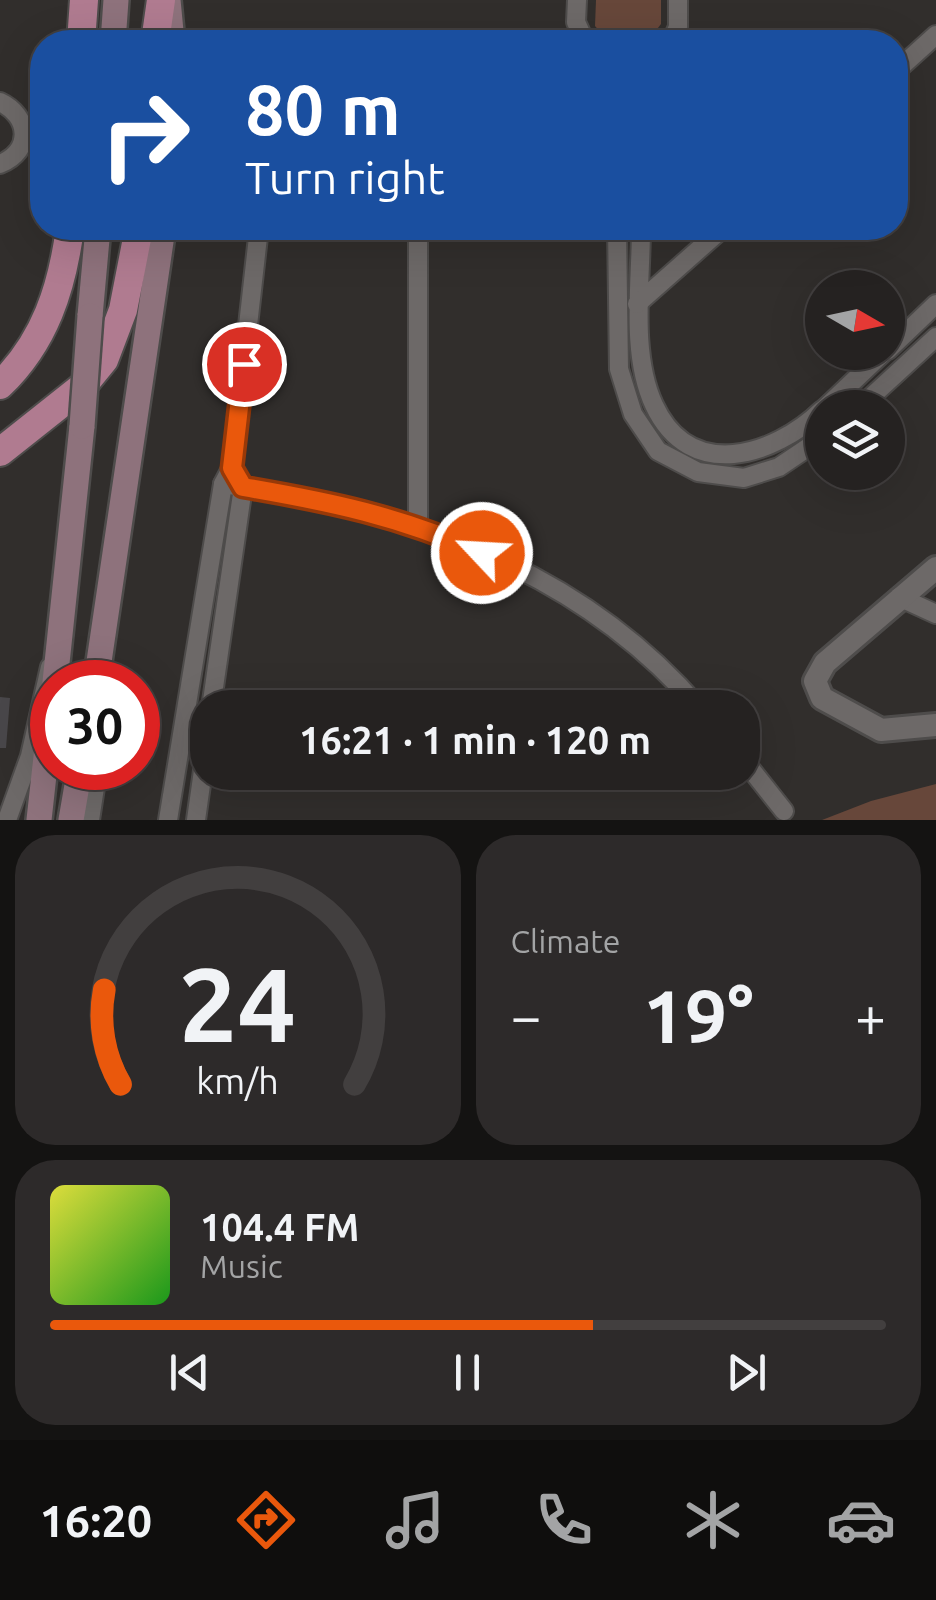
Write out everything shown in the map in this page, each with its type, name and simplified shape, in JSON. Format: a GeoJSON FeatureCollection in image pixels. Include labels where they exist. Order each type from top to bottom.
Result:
{"type":"FeatureCollection","features":[{"type":"Feature","properties":{"kind":"main road"},"geometry":{"type":"LineString","coordinates":[[81,30],[84,0]]}},
{"type":"Feature","properties":{"kind":"main road"},"geometry":{"type":"LineString","coordinates":[[114,30],[116,0]]}},
{"type":"Feature","properties":{"kind":"main road"},"geometry":{"type":"LineString","coordinates":[[156,30],[160,0]]}},
{"type":"Feature","properties":{"kind":"main road"},"geometry":{"type":"LineString","coordinates":[[168,0],[171,30]]}},
{"type":"Feature","properties":{"kind":"main road"},"geometry":{"type":"LineString","coordinates":[[0,385],[22,365],[41,334],[57,297],[68,240]]}},
{"type":"Feature","properties":{"kind":"main road"},"geometry":{"type":"LineString","coordinates":[[57,660],[97,240]]}},
{"type":"Feature","properties":{"kind":"main road"},"geometry":{"type":"LineString","coordinates":[[0,452],[26,436],[82,387],[104,360],[123,310],[137,240]]}},
{"type":"Feature","properties":{"kind":"main road"},"geometry":{"type":"LineString","coordinates":[[101,660],[162,240]]}},
{"type":"Feature","properties":{"kind":"main road"},"geometry":{"type":"LineString","coordinates":[[39,820],[42,790]]}},
{"type":"Feature","properties":{"kind":"main road"},"geometry":{"type":"LineString","coordinates":[[71,820],[76,790]]}},
{"type":"Feature","properties":{"kind":"street"},"geometry":{"type":"LineString","coordinates":[[577,0],[580,30]]}},
{"type":"Feature","properties":{"kind":"street"},"geometry":{"type":"LineString","coordinates":[[677,30],[678,0]]}},
{"type":"Feature","properties":{"kind":"street"},"geometry":{"type":"LineString","coordinates":[[908,60],[936,35]]}},
{"type":"Feature","properties":{"kind":"street"},"geometry":{"type":"LineString","coordinates":[[0,102],[14,109],[25,133],[20,151],[0,164]]}},
{"type":"Feature","properties":{"kind":"street"},"geometry":{"type":"LineString","coordinates":[[200,790],[196,817],[168,816],[227,476],[257,240]]}},
{"type":"Feature","properties":{"kind":"street"},"geometry":{"type":"LineString","coordinates":[[418,240],[418,524]]}},
{"type":"Feature","properties":{"kind":"street"},"geometry":{"type":"LineString","coordinates":[[618,240],[620,369],[633,414],[658,451],[698,472],[744,478],[779,467],[805,449]]}},
{"type":"Feature","properties":{"kind":"street"},"geometry":{"type":"LineString","coordinates":[[641,240],[641,352],[654,405],[674,432],[701,449],[731,457],[766,448],[805,426]]}},
{"type":"Feature","properties":{"kind":"street"},"geometry":{"type":"LineString","coordinates":[[619,320],[709,240]]}},
{"type":"Feature","properties":{"kind":"street"},"geometry":{"type":"LineString","coordinates":[[905,333],[936,304]]}},
{"type":"Feature","properties":{"kind":"street"},"geometry":{"type":"LineString","coordinates":[[878,390],[936,336]]}},
{"type":"Feature","properties":{"kind":"street"},"geometry":{"type":"LineString","coordinates":[[844,390],[866,370]]}},
{"type":"Feature","properties":{"kind":"street"},"geometry":{"type":"LineString","coordinates":[[227,476],[243,487],[360,508],[418,524],[545,582],[628,639],[680,690]]}},
{"type":"Feature","properties":{"kind":"street"},"geometry":{"type":"LineString","coordinates":[[215,690],[243,487]]}},
{"type":"Feature","properties":{"kind":"street"},"geometry":{"type":"LineString","coordinates":[[936,568],[899,596],[818,673],[818,693],[828,703],[881,730],[936,724]]}},
{"type":"Feature","properties":{"kind":"street"},"geometry":{"type":"LineString","coordinates":[[7,820],[30,756],[65,593]]}},
{"type":"Feature","properties":{"kind":"street"},"geometry":{"type":"LineString","coordinates":[[899,596],[936,614]]}},
{"type":"Feature","properties":{"kind":"street"},"geometry":{"type":"LineString","coordinates":[[760,781],[784,811]]}},
{"type":"Feature","properties":{"kind":"street"},"geometry":{"type":"LineString","coordinates":[[90,820],[95,790]]}},
{"type":"Feature","properties":{"kind":"shaded area"},"geometry":{"type":"Polygon","coordinates":[[[596,0],[661,0],[661,24],[656,30],[598,30],[595,26],[596,0]]]}},
{"type":"Feature","properties":{"kind":"shaded area"},"geometry":{"type":"Polygon","coordinates":[[[936,784],[936,820],[822,820],[871,801],[936,784]]]}},
{"type":"Feature","properties":{"kind":"building"},"geometry":{"type":"Polygon","coordinates":[[[0,697],[10,698],[6,748],[0,748],[0,697]]]}},
{"type":"Feature","properties":{"kind":"route"},"geometry":{"type":"LineString","coordinates":[[244,364],[232,468],[243,487],[360,508],[418,524],[482,553]]}}]}
